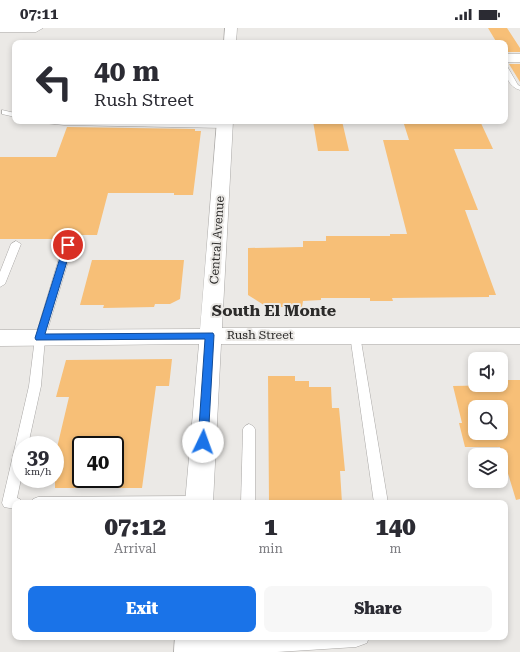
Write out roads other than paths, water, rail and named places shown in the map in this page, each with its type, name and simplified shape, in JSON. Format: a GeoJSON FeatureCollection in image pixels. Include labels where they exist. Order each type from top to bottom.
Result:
{"type":"FeatureCollection","features":[{"type":"Feature","properties":{"kind":"street"},"geometry":{"type":"LineString","coordinates":[[230,40],[231,28]]}},
{"type":"Feature","properties":{"kind":"street"},"geometry":{"type":"LineString","coordinates":[[508,58],[520,58]]}},
{"type":"Feature","properties":{"kind":"street","name":"Central Avenue"},"geometry":{"type":"LineString","coordinates":[[199,500],[225,124]]}},
{"type":"Feature","properties":{"kind":"street","name":"Rush Street"},"geometry":{"type":"LineString","coordinates":[[0,338],[210,335],[520,336]]}},
{"type":"Feature","properties":{"kind":"lane"},"geometry":{"type":"LineString","coordinates":[[0,30],[36,30],[40,28]]}},
{"type":"Feature","properties":{"kind":"lane"},"geometry":{"type":"LineString","coordinates":[[508,73],[515,86],[520,88]]}},
{"type":"Feature","properties":{"kind":"lane"},"geometry":{"type":"LineString","coordinates":[[5,112],[12,114]]}},
{"type":"Feature","properties":{"kind":"lane"},"geometry":{"type":"LineString","coordinates":[[0,284],[16,244]]}},
{"type":"Feature","properties":{"kind":"lane"},"geometry":{"type":"LineString","coordinates":[[24,436],[35,386],[40,338],[68,245]]}},
{"type":"Feature","properties":{"kind":"lane"},"geometry":{"type":"LineString","coordinates":[[355,335],[381,500]]}},
{"type":"Feature","properties":{"kind":"lane"},"geometry":{"type":"LineString","coordinates":[[248,500],[249,429]]}},
{"type":"Feature","properties":{"kind":"lane"},"geometry":{"type":"LineString","coordinates":[[12,488],[9,503],[12,503]]}},
{"type":"Feature","properties":{"kind":"lane"},"geometry":{"type":"LineString","coordinates":[[190,645],[320,640]]}},
{"type":"Feature","properties":{"kind":"district","name":"South El Monte"},"geometry":{"type":"Point","coordinates":[274,310]}}]}
